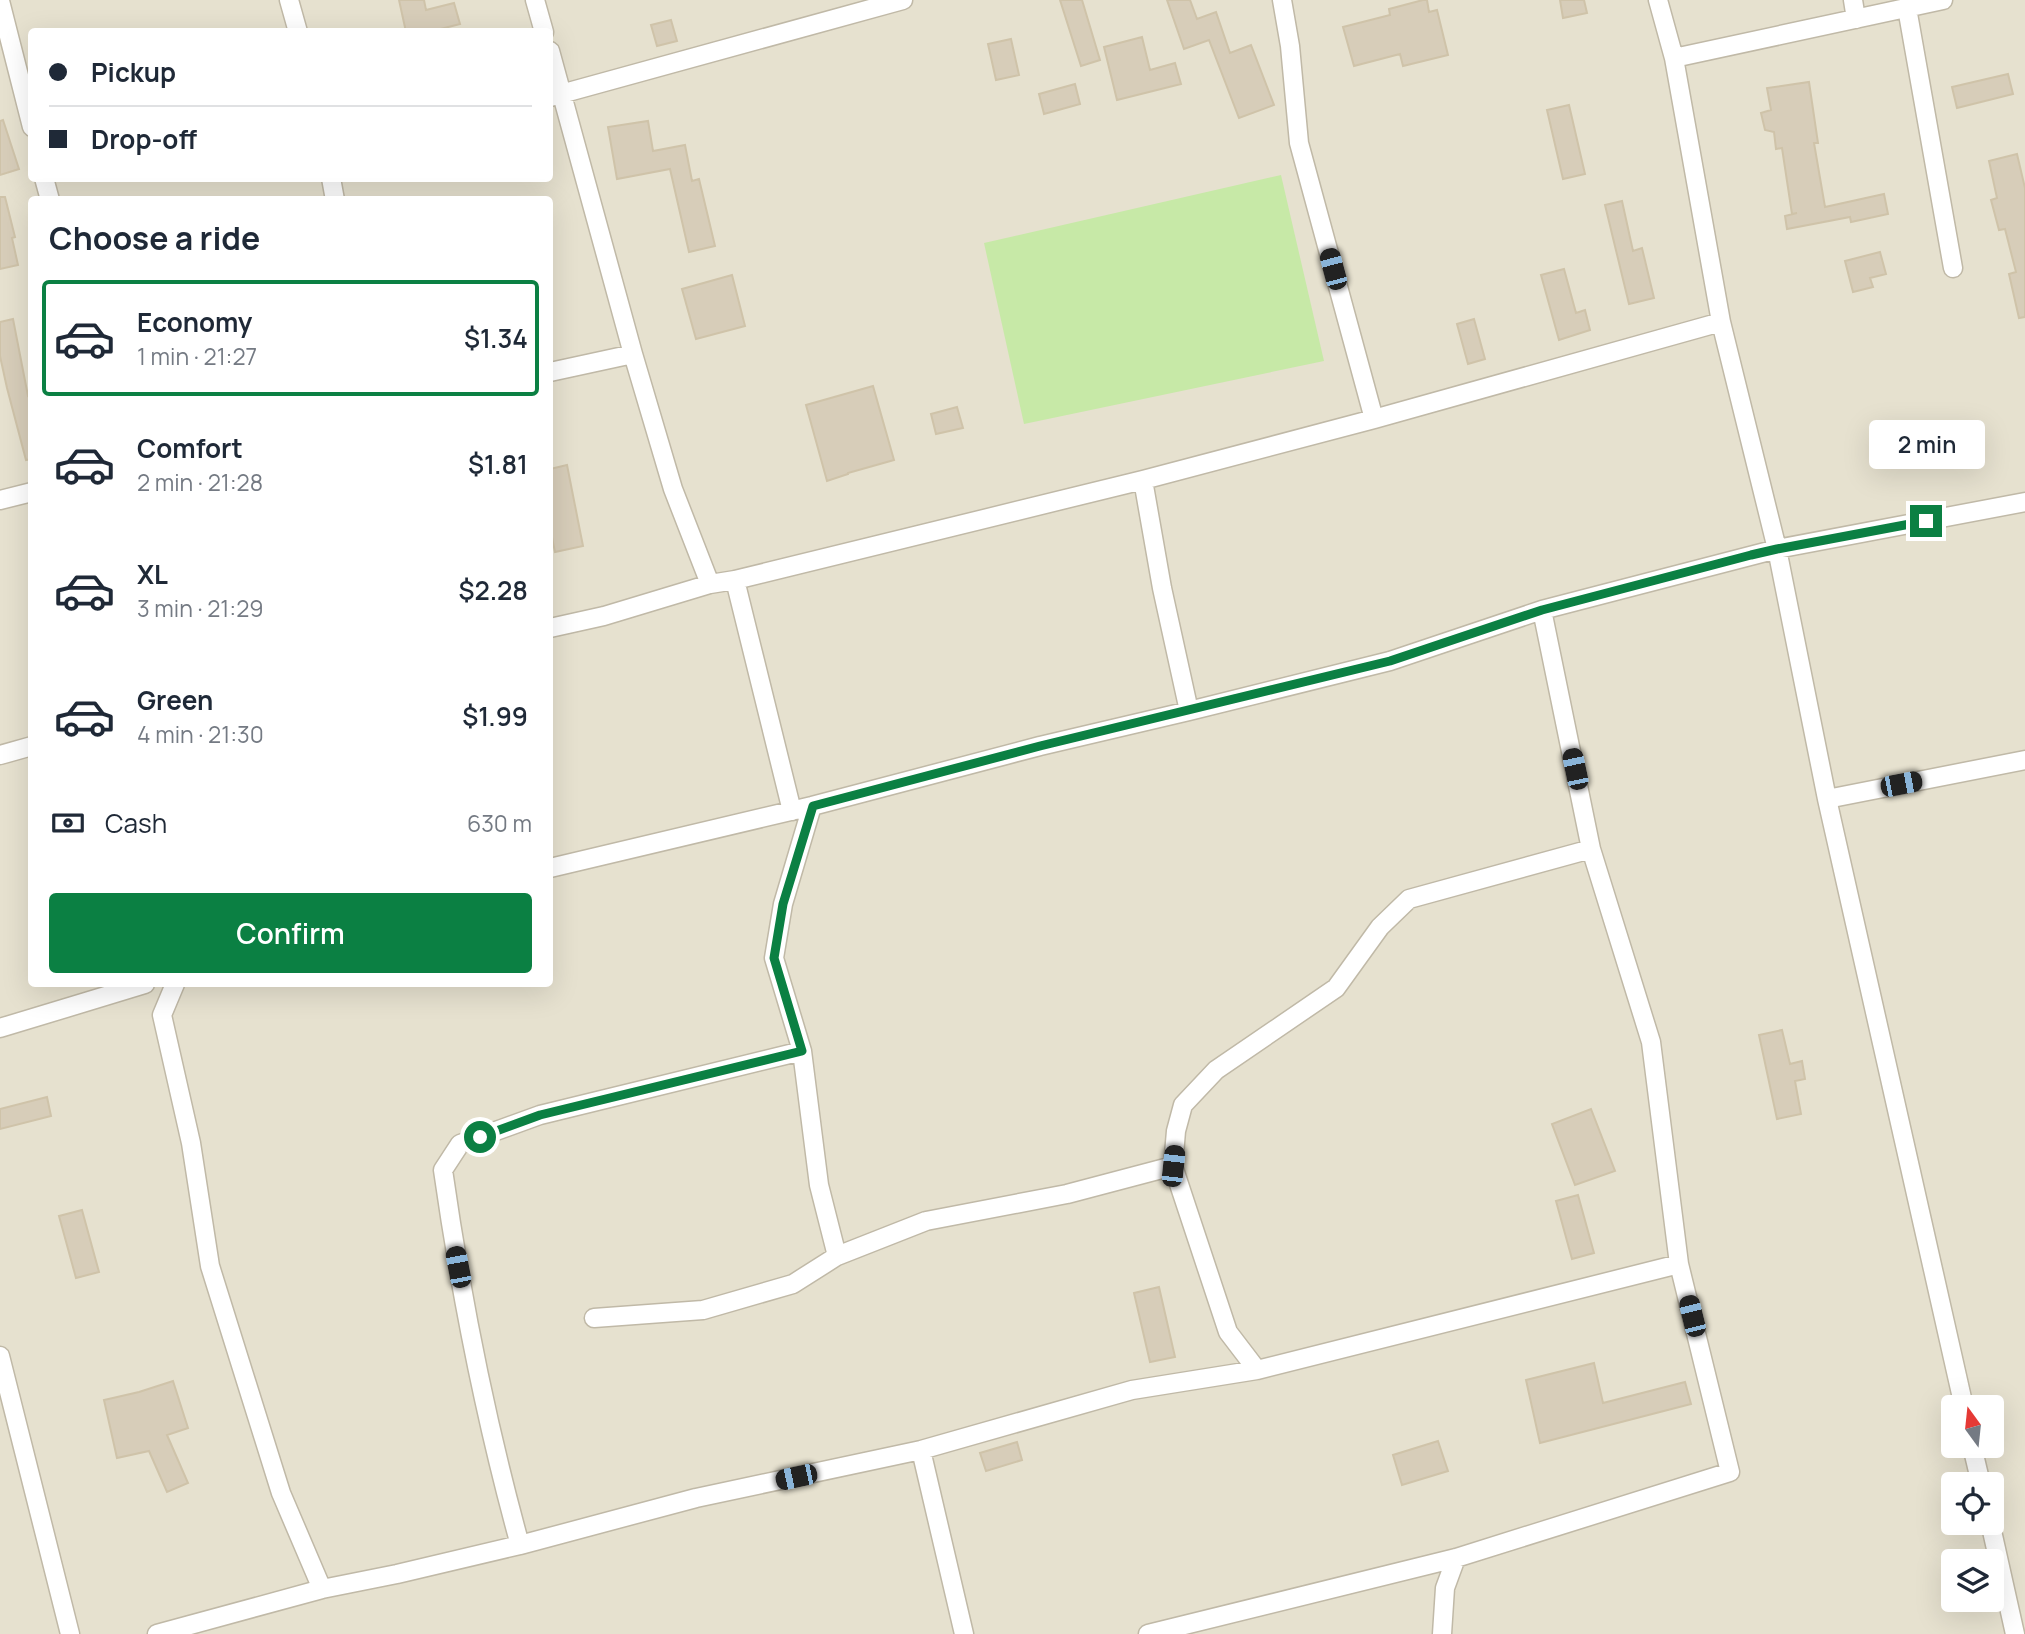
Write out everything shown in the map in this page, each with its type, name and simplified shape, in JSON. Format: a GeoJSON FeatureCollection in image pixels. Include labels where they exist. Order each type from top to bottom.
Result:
{"type":"FeatureCollection","features":[{"type":"Feature","properties":{"kind":"street"},"geometry":{"type":"LineString","coordinates":[[289,0],[297,28]]}},
{"type":"Feature","properties":{"kind":"street"},"geometry":{"type":"LineString","coordinates":[[535,0],[543,28]]}},
{"type":"Feature","properties":{"kind":"street"},"geometry":{"type":"LineString","coordinates":[[555,95],[903,0]]}},
{"type":"Feature","properties":{"kind":"street"},"geometry":{"type":"LineString","coordinates":[[1282,0],[1290,46],[1299,143],[1374,419]]}},
{"type":"Feature","properties":{"kind":"street"},"geometry":{"type":"LineString","coordinates":[[1658,0],[1674,58],[1721,322],[1777,549],[1827,799],[1961,1395]]}},
{"type":"Feature","properties":{"kind":"street"},"geometry":{"type":"LineString","coordinates":[[1853,0],[1856,19]]}},
{"type":"Feature","properties":{"kind":"street"},"geometry":{"type":"LineString","coordinates":[[1674,58],[1943,0]]}},
{"type":"Feature","properties":{"kind":"street"},"geometry":{"type":"LineString","coordinates":[[0,1],[28,104]]}},
{"type":"Feature","properties":{"kind":"street"},"geometry":{"type":"LineString","coordinates":[[1907,8],[1953,268]]}},
{"type":"Feature","properties":{"kind":"street"},"geometry":{"type":"LineString","coordinates":[[553,77],[555,95],[673,489],[710,584]]}},
{"type":"Feature","properties":{"kind":"street"},"geometry":{"type":"LineString","coordinates":[[553,627],[604,616],[710,584],[1143,480],[1721,322]]}},
{"type":"Feature","properties":{"kind":"street"},"geometry":{"type":"LineString","coordinates":[[553,371],[633,354]]}},
{"type":"Feature","properties":{"kind":"street"},"geometry":{"type":"LineString","coordinates":[[1143,480],[1162,588],[1189,711]]}},
{"type":"Feature","properties":{"kind":"street"},"geometry":{"type":"LineString","coordinates":[[0,500],[28,493]]}},
{"type":"Feature","properties":{"kind":"street"},"geometry":{"type":"LineString","coordinates":[[553,867],[813,806],[1040,746],[1390,661],[1542,610],[1777,549],[2025,502]]}},
{"type":"Feature","properties":{"kind":"street"},"geometry":{"type":"LineString","coordinates":[[735,580],[792,811]]}},
{"type":"Feature","properties":{"kind":"street"},"geometry":{"type":"LineString","coordinates":[[1147,1634],[1456,1558],[1730,1472],[1679,1264],[1651,1042],[1591,849],[1542,610]]}},
{"type":"Feature","properties":{"kind":"street"},"geometry":{"type":"LineString","coordinates":[[0,755],[28,747]]}},
{"type":"Feature","properties":{"kind":"street"},"geometry":{"type":"LineString","coordinates":[[1827,799],[2025,760]]}},
{"type":"Feature","properties":{"kind":"street"},"geometry":{"type":"LineString","coordinates":[[813,806],[783,904],[774,958],[802,1051],[819,1185],[837,1256]]}},
{"type":"Feature","properties":{"kind":"street"},"geometry":{"type":"LineString","coordinates":[[1257,1370],[1228,1332],[1173,1166],[1176,1131],[1183,1105],[1216,1070],[1336,988],[1380,927],[1409,899],[1591,849]]}},
{"type":"Feature","properties":{"kind":"street"},"geometry":{"type":"LineString","coordinates":[[0,1028],[135,987]]}},
{"type":"Feature","properties":{"kind":"street"},"geometry":{"type":"LineString","coordinates":[[174,987],[162,1015],[191,1143],[209,1266],[281,1493],[322,1589]]}},
{"type":"Feature","properties":{"kind":"street"},"geometry":{"type":"LineString","coordinates":[[520,1545],[498,1462],[453,1242],[443,1170],[460,1144],[540,1115],[802,1051]]}},
{"type":"Feature","properties":{"kind":"street"},"geometry":{"type":"LineString","coordinates":[[594,1318],[703,1310],[793,1284],[837,1256],[926,1221],[1067,1194],[1173,1166]]}},
{"type":"Feature","properties":{"kind":"street"},"geometry":{"type":"LineString","coordinates":[[157,1634],[322,1589],[520,1545],[696,1498],[921,1450],[1132,1390],[1257,1370],[1679,1264]]}},
{"type":"Feature","properties":{"kind":"street"},"geometry":{"type":"LineString","coordinates":[[0,1356],[70,1634]]}},
{"type":"Feature","properties":{"kind":"street"},"geometry":{"type":"LineString","coordinates":[[921,1450],[964,1634]]}},
{"type":"Feature","properties":{"kind":"street"},"geometry":{"type":"LineString","coordinates":[[1993,1535],[2015,1634]]}},
{"type":"Feature","properties":{"kind":"street"},"geometry":{"type":"LineString","coordinates":[[1442,1634],[1445,1588],[1456,1558]]}},
{"type":"Feature","properties":{"kind":"shaded area"},"geometry":{"type":"Polygon","coordinates":[[[0,0],[2025,0],[2025,1634],[0,1634],[0,0]]]}},
{"type":"Feature","properties":{"kind":"green space"},"geometry":{"type":"Polygon","coordinates":[[[1281,175],[1324,361],[1024,424],[984,243],[1281,175]]]}},
{"type":"Feature","properties":{"kind":"building"},"geometry":{"type":"Polygon","coordinates":[[[399,0],[424,0],[426,10],[454,3],[460,24],[444,28],[405,28],[399,0]]]}},
{"type":"Feature","properties":{"kind":"building"},"geometry":{"type":"Polygon","coordinates":[[[1060,0],[1082,0],[1100,60],[1081,66],[1060,0]]]}},
{"type":"Feature","properties":{"kind":"building"},"geometry":{"type":"Polygon","coordinates":[[[1167,0],[1190,0],[1197,19],[1216,12],[1230,53],[1251,45],[1274,105],[1239,118],[1209,40],[1184,49],[1167,0]]]}},
{"type":"Feature","properties":{"kind":"building"},"geometry":{"type":"Polygon","coordinates":[[[1427,0],[1429,12],[1437,10],[1448,55],[1403,66],[1400,54],[1354,66],[1343,27],[1390,15],[1389,9],[1427,0]]]}},
{"type":"Feature","properties":{"kind":"building"},"geometry":{"type":"Polygon","coordinates":[[[1560,0],[1584,0],[1587,13],[1563,18],[1560,0]]]}},
{"type":"Feature","properties":{"kind":"building"},"geometry":{"type":"Polygon","coordinates":[[[671,20],[677,41],[657,46],[651,25],[671,20]]]}},
{"type":"Feature","properties":{"kind":"building"},"geometry":{"type":"Polygon","coordinates":[[[1142,37],[1150,70],[1175,63],[1181,84],[1117,100],[1104,47],[1142,37]]]}},
{"type":"Feature","properties":{"kind":"building"},"geometry":{"type":"Polygon","coordinates":[[[1011,39],[1019,75],[996,80],[988,44],[1011,39]]]}},
{"type":"Feature","properties":{"kind":"building"},"geometry":{"type":"Polygon","coordinates":[[[2008,74],[2013,94],[1957,108],[1952,87],[2008,74]]]}},
{"type":"Feature","properties":{"kind":"building"},"geometry":{"type":"Polygon","coordinates":[[[1809,82],[1818,143],[1814,143],[1825,207],[1884,194],[1888,214],[1851,222],[1850,217],[1787,229],[1785,216],[1797,213],[1792,214],[1782,148],[1776,149],[1774,132],[1765,130],[1761,113],[1771,110],[1767,88],[1809,82]]]}},
{"type":"Feature","properties":{"kind":"building"},"geometry":{"type":"Polygon","coordinates":[[[1075,84],[1080,104],[1044,114],[1039,94],[1075,84]]]}},
{"type":"Feature","properties":{"kind":"building"},"geometry":{"type":"Polygon","coordinates":[[[1569,105],[1585,174],[1563,179],[1547,110],[1569,105]]]}},
{"type":"Feature","properties":{"kind":"building"},"geometry":{"type":"Polygon","coordinates":[[[3,120],[19,169],[0,175],[0,121],[3,120]]]}},
{"type":"Feature","properties":{"kind":"building"},"geometry":{"type":"Polygon","coordinates":[[[648,121],[653,151],[685,145],[692,181],[699,179],[715,246],[689,252],[670,169],[617,179],[608,127],[648,121]]]}},
{"type":"Feature","properties":{"kind":"building"},"geometry":{"type":"Polygon","coordinates":[[[2017,154],[2025,188],[2025,317],[2019,318],[2009,274],[2016,272],[2005,229],[1999,230],[1991,200],[1997,198],[1989,161],[2017,154]]]}},
{"type":"Feature","properties":{"kind":"building"},"geometry":{"type":"Polygon","coordinates":[[[0,197],[5,197],[15,237],[12,238],[18,265],[0,269],[0,197]]]}},
{"type":"Feature","properties":{"kind":"building"},"geometry":{"type":"Polygon","coordinates":[[[1622,201],[1633,251],[1642,248],[1654,298],[1629,304],[1605,205],[1622,201]]]}},
{"type":"Feature","properties":{"kind":"building"},"geometry":{"type":"Polygon","coordinates":[[[1880,252],[1886,274],[1870,278],[1873,287],[1853,292],[1845,261],[1880,252]]]}},
{"type":"Feature","properties":{"kind":"building"},"geometry":{"type":"Polygon","coordinates":[[[1564,269],[1576,313],[1585,310],[1590,330],[1559,340],[1541,275],[1564,269]]]}},
{"type":"Feature","properties":{"kind":"building"},"geometry":{"type":"Polygon","coordinates":[[[732,275],[745,326],[696,339],[682,289],[732,275]]]}},
{"type":"Feature","properties":{"kind":"building"},"geometry":{"type":"Polygon","coordinates":[[[13,319],[28,396],[28,460],[0,356],[0,322],[13,319]]]}},
{"type":"Feature","properties":{"kind":"building"},"geometry":{"type":"Polygon","coordinates":[[[1474,319],[1485,359],[1468,364],[1457,324],[1474,319]]]}},
{"type":"Feature","properties":{"kind":"building"},"geometry":{"type":"Polygon","coordinates":[[[873,386],[894,460],[827,481],[806,405],[873,386]]]}},
{"type":"Feature","properties":{"kind":"building"},"geometry":{"type":"Polygon","coordinates":[[[957,407],[963,428],[936,434],[931,414],[957,407]]]}},
{"type":"Feature","properties":{"kind":"building"},"geometry":{"type":"Polygon","coordinates":[[[567,465],[583,546],[555,552],[553,542],[553,468],[567,465]]]}},
{"type":"Feature","properties":{"kind":"building"},"geometry":{"type":"Polygon","coordinates":[[[1782,1030],[1790,1064],[1802,1061],[1805,1079],[1795,1081],[1801,1114],[1777,1119],[1759,1035],[1782,1030]]]}},
{"type":"Feature","properties":{"kind":"building"},"geometry":{"type":"Polygon","coordinates":[[[47,1097],[51,1116],[0,1129],[0,1109],[47,1097]]]}},
{"type":"Feature","properties":{"kind":"building"},"geometry":{"type":"Polygon","coordinates":[[[1591,1109],[1615,1171],[1575,1185],[1552,1124],[1591,1109]]]}},
{"type":"Feature","properties":{"kind":"building"},"geometry":{"type":"Polygon","coordinates":[[[1578,1195],[1594,1253],[1572,1259],[1556,1201],[1578,1195]]]}},
{"type":"Feature","properties":{"kind":"building"},"geometry":{"type":"Polygon","coordinates":[[[82,1210],[99,1272],[76,1278],[59,1216],[82,1210]]]}},
{"type":"Feature","properties":{"kind":"building"},"geometry":{"type":"Polygon","coordinates":[[[1159,1287],[1175,1357],[1150,1362],[1134,1293],[1159,1287]]]}},
{"type":"Feature","properties":{"kind":"building"},"geometry":{"type":"Polygon","coordinates":[[[1594,1363],[1603,1403],[1685,1382],[1691,1404],[1540,1443],[1526,1380],[1594,1363]]]}},
{"type":"Feature","properties":{"kind":"building"},"geometry":{"type":"Polygon","coordinates":[[[173,1381],[188,1428],[167,1435],[188,1483],[167,1492],[149,1451],[117,1458],[104,1400],[173,1381]]]}},
{"type":"Feature","properties":{"kind":"building"},"geometry":{"type":"Polygon","coordinates":[[[1438,1441],[1448,1471],[1402,1485],[1393,1455],[1438,1441]]]}},
{"type":"Feature","properties":{"kind":"building"},"geometry":{"type":"Polygon","coordinates":[[[1017,1442],[1022,1460],[986,1471],[980,1453],[1017,1442]]]}},
{"type":"Feature","properties":{"kind":"route"},"geometry":{"type":"LineString","coordinates":[[480,1137],[540,1115],[802,1051],[774,958],[783,904],[813,806],[1040,746],[1390,661],[1542,610],[1751,555],[1926,521]]}}]}
